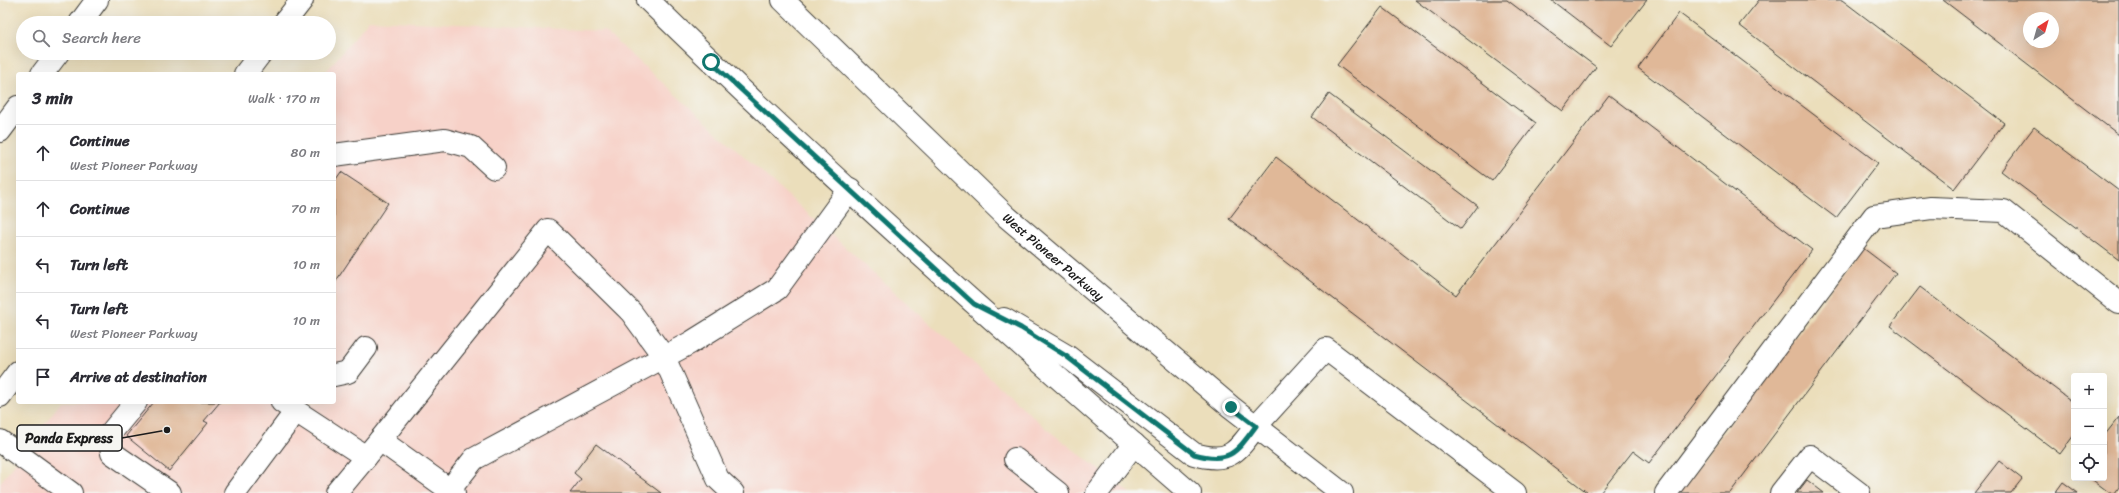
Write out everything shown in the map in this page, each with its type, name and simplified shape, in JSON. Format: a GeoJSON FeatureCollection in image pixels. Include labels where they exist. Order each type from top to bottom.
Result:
{"type":"FeatureCollection","features":[{"type":"Feature","properties":{"kind":"main road"},"geometry":{"type":"LineString","coordinates":[[85,16],[97,0]]}},
{"type":"Feature","properties":{"kind":"main road"},"geometry":{"type":"LineString","coordinates":[[289,16],[302,0]]}},
{"type":"Feature","properties":{"kind":"main road"},"geometry":{"type":"LineString","coordinates":[[648,0],[711,62],[974,304],[1029,354],[1190,493]]}},
{"type":"Feature","properties":{"kind":"main road","name":"West Pioneer Parkway"},"geometry":{"type":"LineString","coordinates":[[783,0],[1006,218],[1231,407],[1342,493]]}},
{"type":"Feature","properties":{"kind":"main road"},"geometry":{"type":"LineString","coordinates":[[44,72],[53,60]]}},
{"type":"Feature","properties":{"kind":"main road"},"geometry":{"type":"LineString","coordinates":[[248,72],[257,60]]}},
{"type":"Feature","properties":{"kind":"main road"},"geometry":{"type":"LineString","coordinates":[[0,131],[16,110]]}},
{"type":"Feature","properties":{"kind":"main road"},"geometry":{"type":"LineString","coordinates":[[336,155],[445,140],[470,147],[494,168]]}},
{"type":"Feature","properties":{"kind":"main road"},"geometry":{"type":"LineString","coordinates":[[380,440],[451,492],[474,459],[664,357],[777,289],[850,189]]}},
{"type":"Feature","properties":{"kind":"main road"},"geometry":{"type":"LineString","coordinates":[[1666,493],[1874,216],[1931,208],[2004,211],[2119,303]]}},
{"type":"Feature","properties":{"kind":"main road"},"geometry":{"type":"LineString","coordinates":[[336,493],[548,230],[631,312],[664,357],[718,479],[733,493]]}},
{"type":"Feature","properties":{"kind":"main road"},"geometry":{"type":"LineString","coordinates":[[974,304],[1021,328],[1066,356],[1194,454],[1210,458],[1227,457],[1238,450],[1256,426],[1326,349],[1515,493]]}},
{"type":"Feature","properties":{"kind":"main road"},"geometry":{"type":"LineString","coordinates":[[336,375],[348,372],[366,348]]}},
{"type":"Feature","properties":{"kind":"main road"},"geometry":{"type":"LineString","coordinates":[[0,396],[16,375]]}},
{"type":"Feature","properties":{"kind":"main road"},"geometry":{"type":"LineString","coordinates":[[134,404],[109,435],[112,453],[170,493]]}},
{"type":"Feature","properties":{"kind":"main road"},"geometry":{"type":"LineString","coordinates":[[235,493],[289,407],[366,457]]}},
{"type":"Feature","properties":{"kind":"main road"},"geometry":{"type":"LineString","coordinates":[[0,441],[71,493]]}},
{"type":"Feature","properties":{"kind":"main road"},"geometry":{"type":"LineString","coordinates":[[1097,493],[1134,444]]}},
{"type":"Feature","properties":{"kind":"main road"},"geometry":{"type":"LineString","coordinates":[[1781,493],[1810,456],[1859,493]]}},
{"type":"Feature","properties":{"kind":"main road"},"geometry":{"type":"LineString","coordinates":[[1015,459],[1058,493]]}},
{"type":"Feature","properties":{"kind":"shaded area"},"geometry":{"type":"Polygon","coordinates":[[[369,20],[605,31],[1048,430],[1130,493],[0,493],[0,483],[59,404],[336,404],[336,72],[326,72],[369,20]]]}},
{"type":"Feature","properties":{"kind":"building"},"geometry":{"type":"Polygon","coordinates":[[[1415,0],[1507,0],[1596,67],[1563,111],[1415,0]]]}},
{"type":"Feature","properties":{"kind":"building"},"geometry":{"type":"Polygon","coordinates":[[[1551,0],[1647,0],[1611,46],[1551,0]]]}},
{"type":"Feature","properties":{"kind":"building"},"geometry":{"type":"Polygon","coordinates":[[[1759,0],[1842,0],[2004,123],[1954,189],[1739,25],[1759,0]]]}},
{"type":"Feature","properties":{"kind":"building"},"geometry":{"type":"Polygon","coordinates":[[[1943,0],[2119,0],[2119,135],[1943,0]]]}},
{"type":"Feature","properties":{"kind":"building"},"geometry":{"type":"Polygon","coordinates":[[[1382,7],[1536,123],[1492,181],[1337,65],[1382,7]]]}},
{"type":"Feature","properties":{"kind":"building"},"geometry":{"type":"Polygon","coordinates":[[[1679,13],[1878,163],[1836,218],[1638,68],[1679,13]]]}},
{"type":"Feature","properties":{"kind":"building"},"geometry":{"type":"Polygon","coordinates":[[[1329,94],[1478,206],[1461,229],[1312,117],[1329,94]]]}},
{"type":"Feature","properties":{"kind":"building"},"geometry":{"type":"Polygon","coordinates":[[[1609,95],[1812,250],[1649,463],[1633,451],[1600,493],[1588,493],[1229,219],[1276,157],[1456,295],[1609,95]]]}},
{"type":"Feature","properties":{"kind":"building"},"geometry":{"type":"Polygon","coordinates":[[[2034,127],[2119,191],[2119,260],[2001,171],[2034,127]]]}},
{"type":"Feature","properties":{"kind":"building"},"geometry":{"type":"Polygon","coordinates":[[[341,172],[388,203],[336,281],[336,179],[341,172]]]}},
{"type":"Feature","properties":{"kind":"building"},"geometry":{"type":"Polygon","coordinates":[[[1863,248],[1896,273],[1730,493],[1678,493],[1863,248]]]}},
{"type":"Feature","properties":{"kind":"building"},"geometry":{"type":"Polygon","coordinates":[[[1920,287],[2071,401],[2071,439],[2060,454],[1890,326],[1920,287]]]}},
{"type":"Feature","properties":{"kind":"building"},"geometry":{"type":"Polygon","coordinates":[[[152,404],[218,404],[204,421],[208,423],[169,471],[126,436],[152,404]]]}},
{"type":"Feature","properties":{"kind":"building"},"geometry":{"type":"Polygon","coordinates":[[[2119,417],[2119,487],[2115,493],[2110,493],[2094,481],[2107,481],[2107,432],[2119,417]]]}},
{"type":"Feature","properties":{"kind":"building"},"geometry":{"type":"Polygon","coordinates":[[[596,444],[661,493],[570,493],[581,479],[574,473],[596,444]]]}},
{"type":"Feature","properties":{"kind":"building"},"geometry":{"type":"Polygon","coordinates":[[[1999,461],[2022,479],[2011,493],[1974,493],[1999,461]]]}},
{"type":"Feature","properties":{"kind":"building"},"geometry":{"type":"Polygon","coordinates":[[[1807,480],[1824,493],[1797,493],[1807,480]]]}},
{"type":"Feature","properties":{"kind":"building"},"geometry":{"type":"Polygon","coordinates":[[[2063,482],[2078,493],[2055,493],[2063,482]]]}},
{"type":"Feature","properties":{"kind":"place","name":"Panda Express"},"geometry":{"type":"Point","coordinates":[167,430]}},
{"type":"Feature","properties":{"kind":"route"},"geometry":{"type":"LineString","coordinates":[[711,62],[974,304],[1021,328],[1066,356],[1194,454],[1210,458],[1227,457],[1238,450],[1256,426],[1231,407]]}}]}
